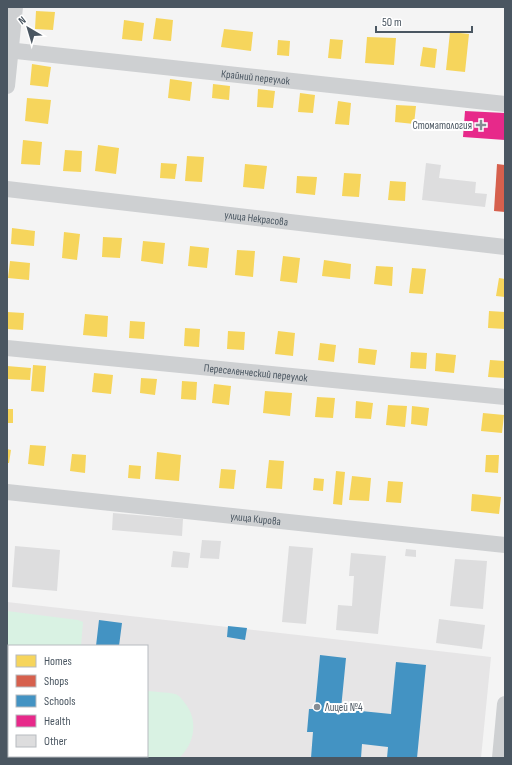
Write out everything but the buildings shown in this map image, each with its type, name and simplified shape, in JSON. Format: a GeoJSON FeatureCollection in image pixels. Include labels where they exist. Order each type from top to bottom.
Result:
{"type":"FeatureCollection","features":[{"type":"Feature","properties":{"kind":"street"},"geometry":{"type":"LineString","coordinates":[[7,86],[9,50],[15,7]]}},
{"type":"Feature","properties":{"kind":"street","name":"Крайний переулок"},"geometry":{"type":"LineString","coordinates":[[9,50],[505,104]]}},
{"type":"Feature","properties":{"kind":"street","name":"улица Некрасова"},"geometry":{"type":"LineString","coordinates":[[7,189],[505,247]]}},
{"type":"Feature","properties":{"kind":"street","name":"Переселенческий переулок"},"geometry":{"type":"LineString","coordinates":[[7,348],[505,397]]}},
{"type":"Feature","properties":{"kind":"street","name":"улица Кирова"},"geometry":{"type":"LineString","coordinates":[[7,492],[505,545]]}},
{"type":"Feature","properties":{"kind":"street"},"geometry":{"type":"LineString","coordinates":[[500,758],[505,704]]}},
{"type":"Feature","properties":{"kind":"shaded area","name":"Лицей №4"},"geometry":{"type":"Polygon","coordinates":[[[7,602],[491,657],[481,758],[7,758],[7,602]]]}},
{"type":"Feature","properties":{"kind":"green space"},"geometry":{"type":"Polygon","coordinates":[[[7,611],[78,620],[83,622],[81,645],[8,645],[7,660],[7,611]]]}},
{"type":"Feature","properties":{"kind":"green space"},"geometry":{"type":"Polygon","coordinates":[[[7,674],[8,745],[7,745],[7,674]]]}},
{"type":"Feature","properties":{"kind":"green space"},"geometry":{"type":"Polygon","coordinates":[[[148,691],[168,693],[181,698],[192,716],[193,731],[189,746],[179,758],[108,757],[148,757],[148,691]]]}},
{"type":"Feature","properties":{"kind":"place","name":"Стоматология"},"geometry":{"type":"Point","coordinates":[481,125]}},
{"type":"Feature","properties":{"kind":"place","name":"Лицей №4"},"geometry":{"type":"Point","coordinates":[317,707]}}]}
